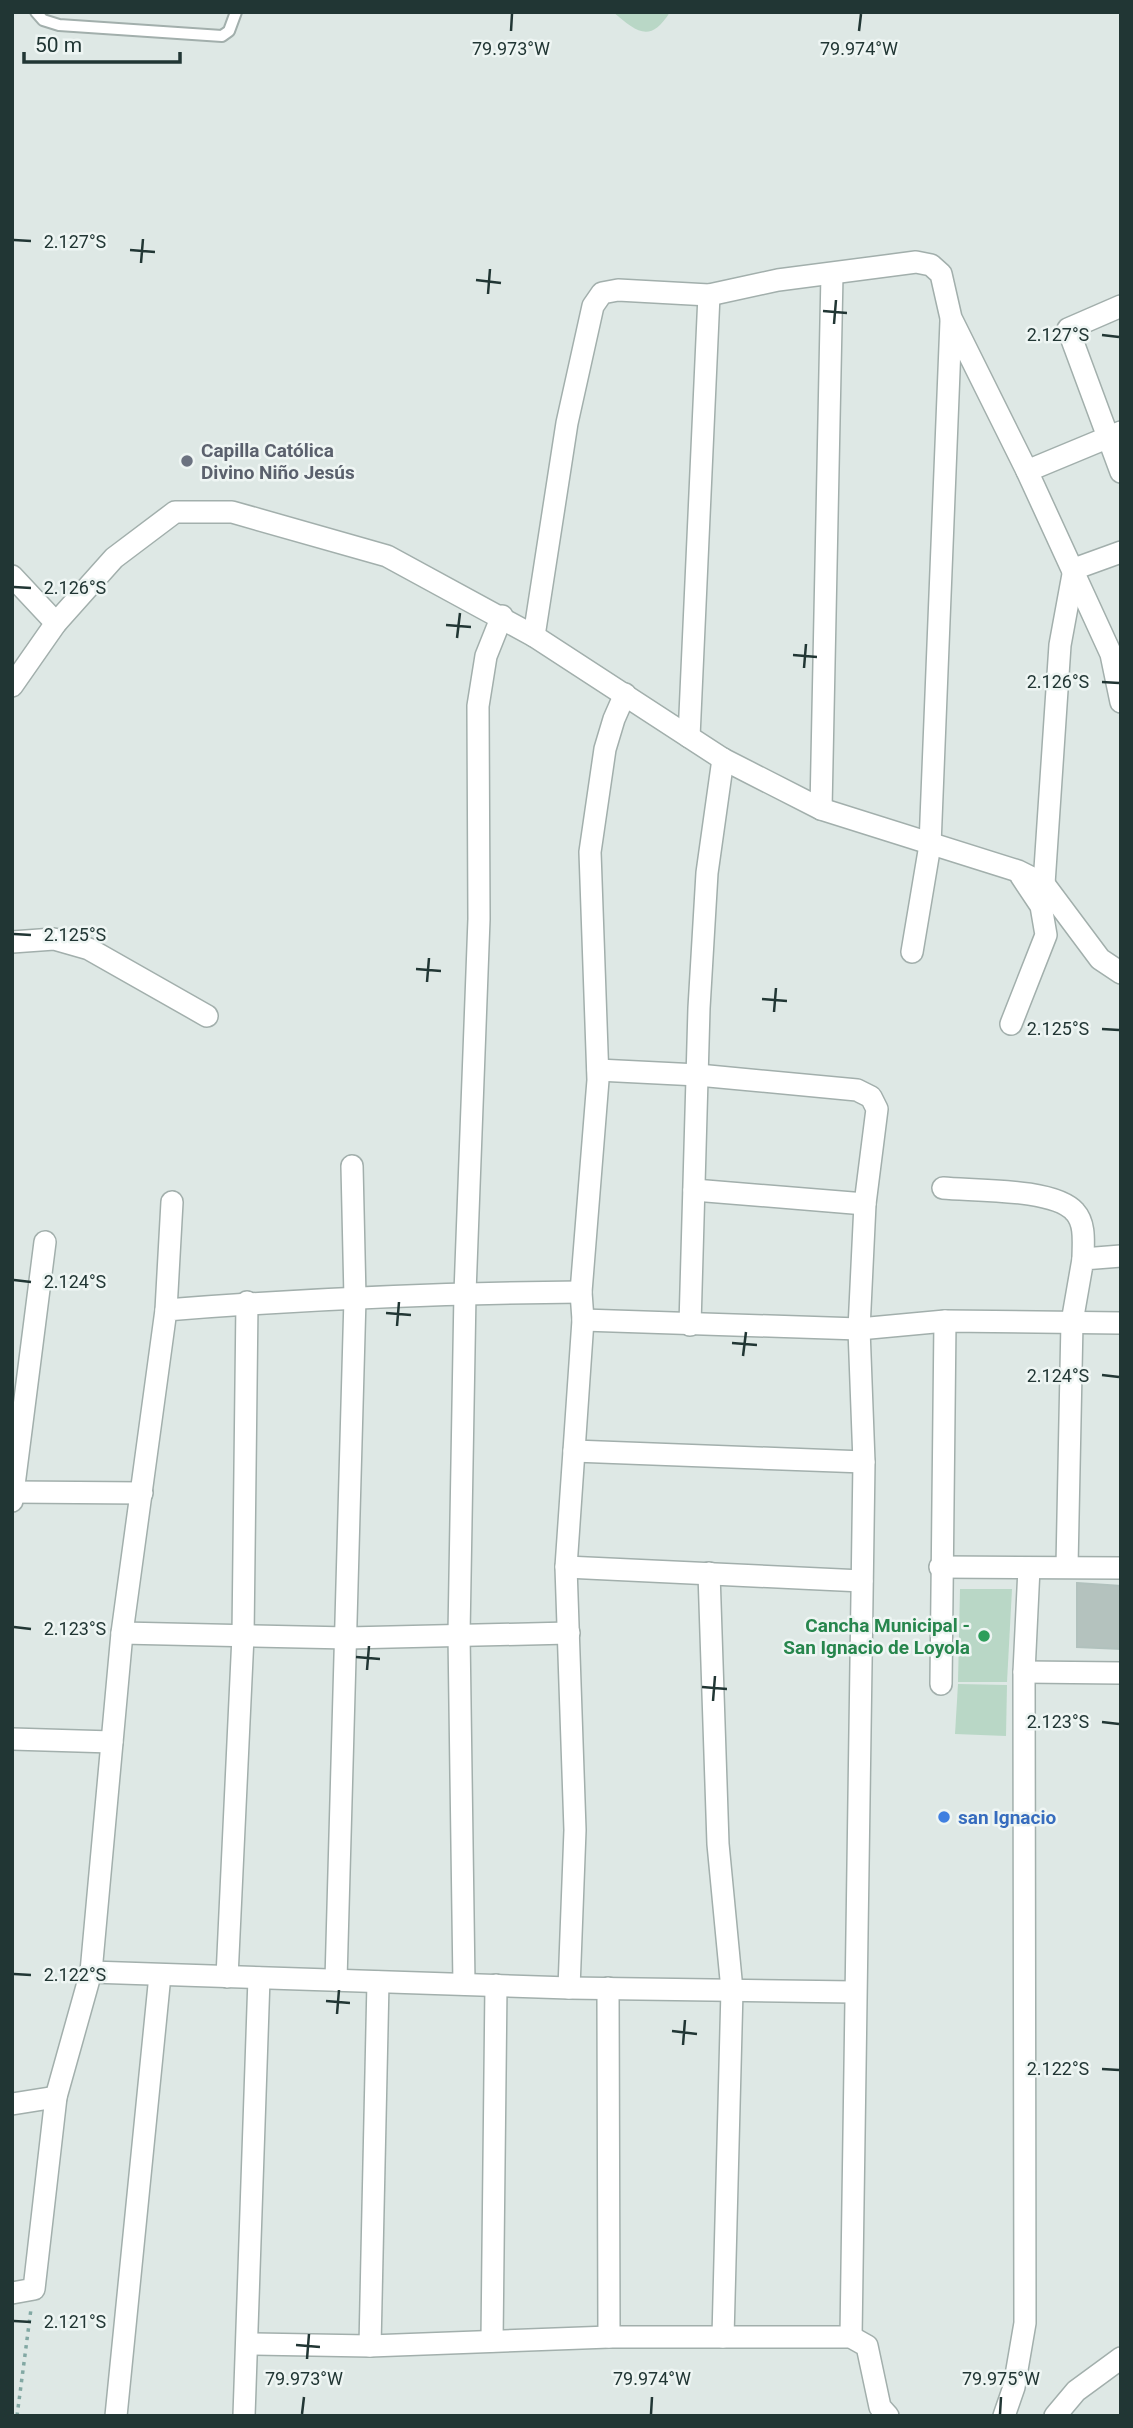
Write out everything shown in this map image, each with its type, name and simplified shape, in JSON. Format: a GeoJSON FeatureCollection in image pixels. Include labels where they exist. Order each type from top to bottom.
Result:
{"type":"FeatureCollection","features":[{"type":"Feature","properties":{"kind":"street"},"geometry":{"type":"LineString","coordinates":[[534,636],[567,422],[593,306],[602,293],[618,290],[709,295],[916,262],[931,265],[941,274],[951,318],[1074,569],[1111,654],[1121,702]]}},
{"type":"Feature","properties":{"kind":"street"},"geometry":{"type":"LineString","coordinates":[[821,809],[832,274]]}},
{"type":"Feature","properties":{"kind":"street"},"geometry":{"type":"LineString","coordinates":[[689,737],[709,295]]}},
{"type":"Feature","properties":{"kind":"street"},"geometry":{"type":"LineString","coordinates":[[1121,306],[1068,329],[1100,410],[1114,436],[1121,472]]}},
{"type":"Feature","properties":{"kind":"street"},"geometry":{"type":"LineString","coordinates":[[912,952],[930,845],[951,318]]}},
{"type":"Feature","properties":{"kind":"street"},"geometry":{"type":"LineString","coordinates":[[1027,471],[1114,436]]}},
{"type":"Feature","properties":{"kind":"street"},"geometry":{"type":"LineString","coordinates":[[12,686],[56,623],[114,558],[175,512],[232,512],[387,556],[502,616],[723,759],[821,809],[1018,871],[1044,884],[1100,959],[1121,973]]}},
{"type":"Feature","properties":{"kind":"street"},"geometry":{"type":"LineString","coordinates":[[1074,569],[1121,552]]}},
{"type":"Feature","properties":{"kind":"street"},"geometry":{"type":"LineString","coordinates":[[1044,884],[1060,645],[1074,569]]}},
{"type":"Feature","properties":{"kind":"street"},"geometry":{"type":"LineString","coordinates":[[12,576],[56,623]]}},
{"type":"Feature","properties":{"kind":"street"},"geometry":{"type":"LineString","coordinates":[[464,1984],[459,1634],[465,1293],[479,919],[478,706],[486,656],[502,616]]}},
{"type":"Feature","properties":{"kind":"street"},"geometry":{"type":"LineString","coordinates":[[569,1988],[575,1830],[566,1567],[583,1320],[581,1292],[598,1070],[590,852],[605,750],[625,694]]}},
{"type":"Feature","properties":{"kind":"street"},"geometry":{"type":"LineString","coordinates":[[690,1325],[707,873],[723,759]]}},
{"type":"Feature","properties":{"kind":"street"},"geometry":{"type":"LineString","coordinates":[[1011,1024],[1046,935],[1041,906],[1018,871]]}},
{"type":"Feature","properties":{"kind":"street"},"geometry":{"type":"LineString","coordinates":[[12,942],[54,939],[89,949],[207,1016]]}},
{"type":"Feature","properties":{"kind":"street"},"geometry":{"type":"LineString","coordinates":[[598,1070],[698,1075],[858,1090],[871,1097],[877,1108],[865,1204],[859,1329],[864,1462],[854,1992],[851,2337]]}},
{"type":"Feature","properties":{"kind":"street"},"geometry":{"type":"LineString","coordinates":[[336,1980],[348,1638],[355,1298],[352,1166]]}},
{"type":"Feature","properties":{"kind":"street"},"geometry":{"type":"LineString","coordinates":[[943,1188],[1044,1197],[1066,1205],[1077,1213],[1083,1229],[1083,1259],[1072,1322],[1067,1566]]}},
{"type":"Feature","properties":{"kind":"street"},"geometry":{"type":"LineString","coordinates":[[695,1190],[865,1204]]}},
{"type":"Feature","properties":{"kind":"street"},"geometry":{"type":"LineString","coordinates":[[12,2292],[34,2289],[56,2098],[91,1972],[122,1633],[166,1310],[172,1202]]}},
{"type":"Feature","properties":{"kind":"street"},"geometry":{"type":"LineString","coordinates":[[45,1242],[13,1495],[142,1493]]}},
{"type":"Feature","properties":{"kind":"street"},"geometry":{"type":"LineString","coordinates":[[1083,1259],[1121,1256]]}},
{"type":"Feature","properties":{"kind":"street"},"geometry":{"type":"LineString","coordinates":[[166,1310],[247,1302],[465,1293],[581,1292]]}},
{"type":"Feature","properties":{"kind":"street"},"geometry":{"type":"LineString","coordinates":[[227,1977],[243,1636],[247,1302]]}},
{"type":"Feature","properties":{"kind":"street"},"geometry":{"type":"LineString","coordinates":[[583,1320],[859,1329],[945,1321],[1121,1323]]}},
{"type":"Feature","properties":{"kind":"street"},"geometry":{"type":"LineString","coordinates":[[941,1684],[940,1567],[945,1321]]}},
{"type":"Feature","properties":{"kind":"street"},"geometry":{"type":"LineString","coordinates":[[574,1451],[864,1462]]}},
{"type":"Feature","properties":{"kind":"street"},"geometry":{"type":"LineString","coordinates":[[566,1567],[862,1581]]}},
{"type":"Feature","properties":{"kind":"street"},"geometry":{"type":"LineString","coordinates":[[940,1567],[1121,1568]]}},
{"type":"Feature","properties":{"kind":"street"},"geometry":{"type":"LineString","coordinates":[[1004,2416],[1014,2387],[1025,2323],[1024,1672],[1029,1568]]}},
{"type":"Feature","properties":{"kind":"street"},"geometry":{"type":"LineString","coordinates":[[709,1573],[718,1844],[732,1990],[723,2337]]}},
{"type":"Feature","properties":{"kind":"street"},"geometry":{"type":"LineString","coordinates":[[122,1633],[348,1638],[569,1633]]}},
{"type":"Feature","properties":{"kind":"street"},"geometry":{"type":"LineString","coordinates":[[1024,1672],[1121,1673]]}},
{"type":"Feature","properties":{"kind":"street"},"geometry":{"type":"LineString","coordinates":[[12,1739],[112,1742]]}},
{"type":"Feature","properties":{"kind":"street"},"geometry":{"type":"LineString","coordinates":[[91,1972],[569,1988],[854,1992]]}},
{"type":"Feature","properties":{"kind":"street"},"geometry":{"type":"LineString","coordinates":[[116,2416],[160,1975]]}},
{"type":"Feature","properties":{"kind":"street"},"geometry":{"type":"LineString","coordinates":[[244,2416],[259,1978]]}},
{"type":"Feature","properties":{"kind":"street"},"geometry":{"type":"LineString","coordinates":[[370,2346],[378,1982]]}},
{"type":"Feature","properties":{"kind":"street"},"geometry":{"type":"LineString","coordinates":[[492,2341],[496,1985]]}},
{"type":"Feature","properties":{"kind":"street"},"geometry":{"type":"LineString","coordinates":[[608,1988],[609,2337]]}},
{"type":"Feature","properties":{"kind":"street"},"geometry":{"type":"LineString","coordinates":[[12,2104],[56,2098]]}},
{"type":"Feature","properties":{"kind":"street"},"geometry":{"type":"LineString","coordinates":[[248,2344],[370,2346],[609,2337],[851,2337],[867,2346],[880,2407],[888,2416]]}},
{"type":"Feature","properties":{"kind":"street"},"geometry":{"type":"LineString","coordinates":[[1055,2416],[1076,2391],[1121,2358]]}},
{"type":"Feature","properties":{"kind":"lane"},"geometry":{"type":"LineString","coordinates":[[36,12],[43,20],[59,25],[222,36],[229,31],[236,12]]}},
{"type":"Feature","properties":{"kind":"path"},"geometry":{"type":"LineString","coordinates":[[17,2416],[34,2289]]}},
{"type":"Feature","properties":{"kind":"green space"},"geometry":{"type":"Polygon","coordinates":[[[613,12],[670,12],[656,28],[643,32],[613,12]]]}},
{"type":"Feature","properties":{"kind":"green space","name":"Cancha Municipal - San Ignacio de Loyola"},"geometry":{"type":"Polygon","coordinates":[[[960,1589],[1012,1589],[1007,1682],[958,1682],[960,1589]]]}},
{"type":"Feature","properties":{"kind":"green space"},"geometry":{"type":"Polygon","coordinates":[[[958,1684],[1007,1685],[1006,1736],[955,1734],[958,1684]]]}},
{"type":"Feature","properties":{"kind":"building"},"geometry":{"type":"Polygon","coordinates":[[[1077,1583],[1121,1586],[1121,1649],[1077,1647],[1077,1583]]]}},
{"type":"Feature","properties":{"kind":"place","name":"Capilla Católica Divino Niño Jesús"},"geometry":{"type":"Point","coordinates":[187,461]}},
{"type":"Feature","properties":{"kind":"place","name":"Cancha Municipal - San Ignacio de Loyola"},"geometry":{"type":"Point","coordinates":[984,1636]}},
{"type":"Feature","properties":{"kind":"place","name":"san Ignacio"},"geometry":{"type":"Point","coordinates":[944,1817]}}]}
